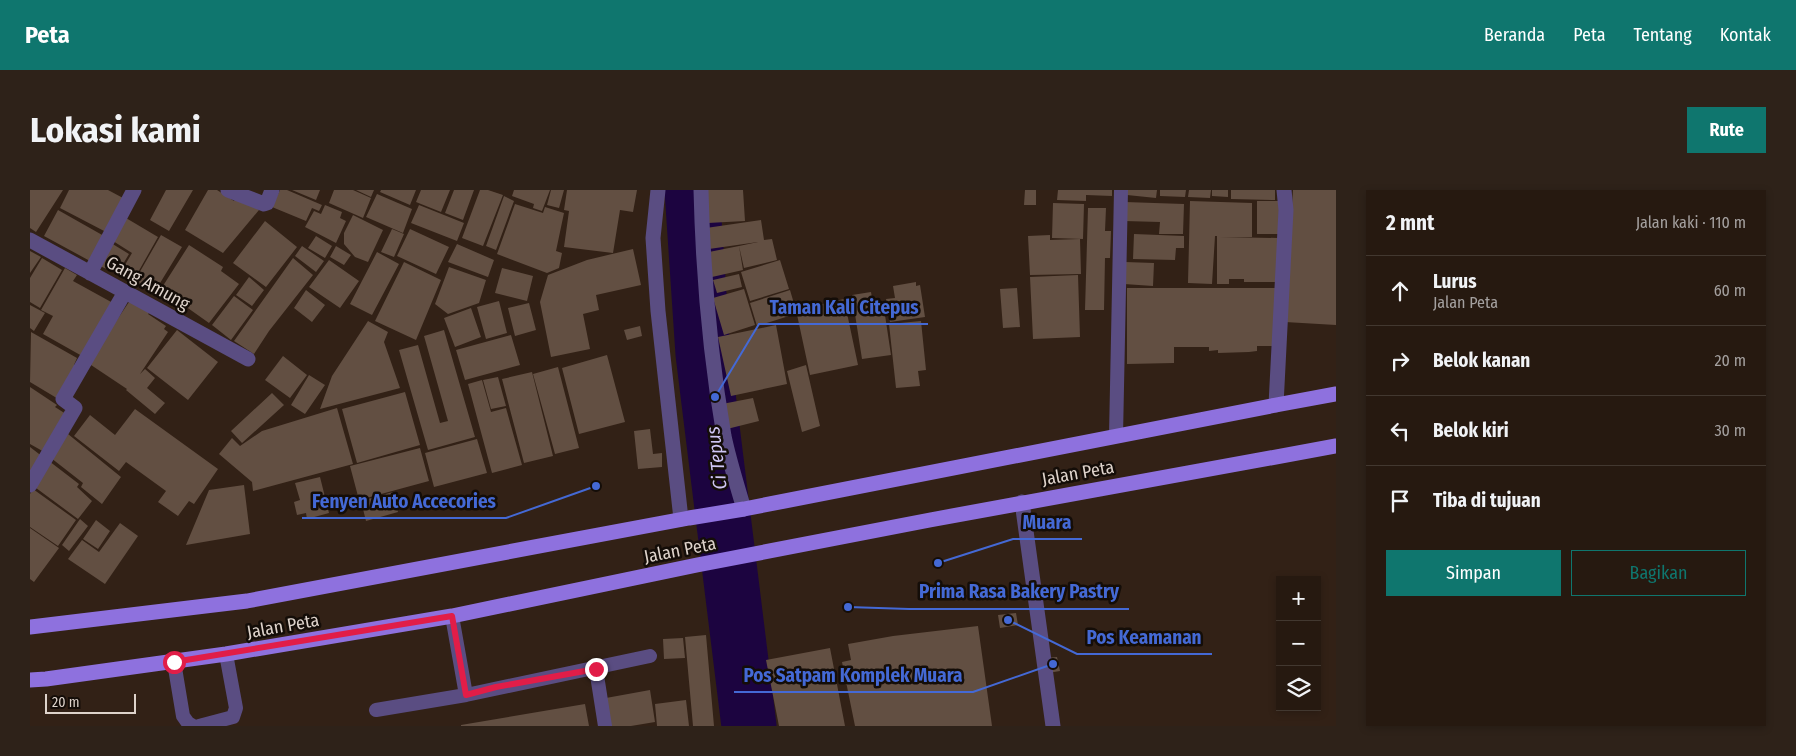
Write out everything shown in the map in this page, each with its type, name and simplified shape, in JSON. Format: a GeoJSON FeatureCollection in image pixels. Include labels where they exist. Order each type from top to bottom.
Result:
{"type":"FeatureCollection","features":[{"type":"Feature","properties":{"kind":"main road","name":"Jalan Peta"},"geometry":{"type":"LineString","coordinates":[[30,627],[246,601],[739,510],[1336,394]]}},
{"type":"Feature","properties":{"kind":"main road","name":"Jalan Peta"},"geometry":{"type":"LineString","coordinates":[[30,680],[174,662],[452,616],[697,565],[1022,502],[1336,446]]}},
{"type":"Feature","properties":{"kind":"street"},"geometry":{"type":"LineString","coordinates":[[90,273],[134,190]]}},
{"type":"Feature","properties":{"kind":"street"},"geometry":{"type":"LineString","coordinates":[[228,190],[264,204],[267,202],[272,190]]}},
{"type":"Feature","properties":{"kind":"street"},"geometry":{"type":"LineString","coordinates":[[658,190],[654,238],[658,311],[685,519]]}},
{"type":"Feature","properties":{"kind":"street"},"geometry":{"type":"LineString","coordinates":[[701,190],[703,247],[713,360],[724,438],[739,510]]}},
{"type":"Feature","properties":{"kind":"street"},"geometry":{"type":"LineString","coordinates":[[1276,405],[1286,210],[1284,190]]}},
{"type":"Feature","properties":{"kind":"street","name":"Gang Amung"},"geometry":{"type":"LineString","coordinates":[[30,240],[248,359]]}},
{"type":"Feature","properties":{"kind":"street"},"geometry":{"type":"LineString","coordinates":[[30,485],[74,408],[74,406],[63,399],[125,292]]}},
{"type":"Feature","properties":{"kind":"street"},"geometry":{"type":"LineString","coordinates":[[1022,502],[1053,726]]}},
{"type":"Feature","properties":{"kind":"lane"},"geometry":{"type":"LineString","coordinates":[[1116,436],[1121,190]]}},
{"type":"Feature","properties":{"kind":"lane"},"geometry":{"type":"LineString","coordinates":[[452,616],[466,695]]}},
{"type":"Feature","properties":{"kind":"lane"},"geometry":{"type":"LineString","coordinates":[[199,726],[233,718],[235,713],[236,708],[226,654]]}},
{"type":"Feature","properties":{"kind":"lane"},"geometry":{"type":"LineString","coordinates":[[376,710],[466,695],[496,687],[596,669],[650,656]]}},
{"type":"Feature","properties":{"kind":"lane"},"geometry":{"type":"LineString","coordinates":[[174,662],[183,716],[193,726]]}},
{"type":"Feature","properties":{"kind":"lane"},"geometry":{"type":"LineString","coordinates":[[596,669],[605,726]]}},
{"type":"Feature","properties":{"kind":"building"},"geometry":{"type":"Polygon","coordinates":[[[30,190],[63,190],[36,232],[30,228],[30,190]]]}},
{"type":"Feature","properties":{"kind":"building"},"geometry":{"type":"Polygon","coordinates":[[[69,190],[108,190],[123,198],[106,232],[60,208],[69,190]]]}},
{"type":"Feature","properties":{"kind":"building"},"geometry":{"type":"Polygon","coordinates":[[[166,190],[193,190],[169,231],[150,220],[166,190]]]}},
{"type":"Feature","properties":{"kind":"building"},"geometry":{"type":"Polygon","coordinates":[[[208,190],[217,190],[234,201],[237,196],[259,210],[223,253],[185,230],[208,190]]]}},
{"type":"Feature","properties":{"kind":"building"},"geometry":{"type":"Polygon","coordinates":[[[280,190],[287,190],[322,205],[319,211],[312,208],[306,221],[272,207],[280,190]]]}},
{"type":"Feature","properties":{"kind":"building"},"geometry":{"type":"Polygon","coordinates":[[[292,190],[320,190],[316,200],[292,190]]]}},
{"type":"Feature","properties":{"kind":"building"},"geometry":{"type":"Polygon","coordinates":[[[334,190],[353,190],[371,198],[363,218],[329,203],[334,190]]]}},
{"type":"Feature","properties":{"kind":"building"},"geometry":{"type":"Polygon","coordinates":[[[356,190],[374,190],[371,197],[356,190]]]}},
{"type":"Feature","properties":{"kind":"building"},"geometry":{"type":"Polygon","coordinates":[[[381,190],[416,190],[410,205],[380,192],[381,190]]]}},
{"type":"Feature","properties":{"kind":"building"},"geometry":{"type":"Polygon","coordinates":[[[421,190],[450,190],[441,212],[416,202],[421,190]]]}},
{"type":"Feature","properties":{"kind":"building"},"geometry":{"type":"Polygon","coordinates":[[[454,190],[474,190],[463,220],[445,213],[454,190]]]}},
{"type":"Feature","properties":{"kind":"building"},"geometry":{"type":"Polygon","coordinates":[[[480,190],[488,190],[503,195],[483,246],[462,238],[480,190]]]}},
{"type":"Feature","properties":{"kind":"building"},"geometry":{"type":"Polygon","coordinates":[[[514,190],[550,190],[542,211],[533,208],[534,204],[512,196],[514,190]]]}},
{"type":"Feature","properties":{"kind":"building"},"geometry":{"type":"Polygon","coordinates":[[[551,190],[564,190],[559,208],[547,205],[551,190]]]}},
{"type":"Feature","properties":{"kind":"building"},"geometry":{"type":"Polygon","coordinates":[[[567,190],[637,190],[633,212],[620,210],[613,253],[564,247],[569,211],[564,210],[567,190]]]}},
{"type":"Feature","properties":{"kind":"building"},"geometry":{"type":"Polygon","coordinates":[[[706,190],[743,190],[745,221],[708,223],[706,190]]]}},
{"type":"Feature","properties":{"kind":"building"},"geometry":{"type":"Polygon","coordinates":[[[1025,190],[1036,190],[1036,205],[1024,205],[1025,190]]]}},
{"type":"Feature","properties":{"kind":"building"},"geometry":{"type":"Polygon","coordinates":[[[1058,190],[1112,190],[1112,196],[1086,195],[1086,201],[1057,200],[1058,190]]]}},
{"type":"Feature","properties":{"kind":"building"},"geometry":{"type":"Polygon","coordinates":[[[1127,190],[1157,190],[1156,198],[1127,195],[1127,190]]]}},
{"type":"Feature","properties":{"kind":"building"},"geometry":{"type":"Polygon","coordinates":[[[1160,190],[1186,190],[1185,197],[1160,196],[1160,190]]]}},
{"type":"Feature","properties":{"kind":"building"},"geometry":{"type":"Polygon","coordinates":[[[1189,190],[1211,190],[1210,198],[1188,197],[1189,190]]]}},
{"type":"Feature","properties":{"kind":"building"},"geometry":{"type":"Polygon","coordinates":[[[1212,190],[1228,190],[1228,197],[1212,196],[1212,190]]]}},
{"type":"Feature","properties":{"kind":"building"},"geometry":{"type":"Polygon","coordinates":[[[1231,190],[1275,190],[1275,200],[1231,199],[1231,190]]]}},
{"type":"Feature","properties":{"kind":"building"},"geometry":{"type":"Polygon","coordinates":[[[1293,190],[1336,190],[1336,325],[1285,322],[1293,190]]]}},
{"type":"Feature","properties":{"kind":"building"},"geometry":{"type":"Polygon","coordinates":[[[377,194],[412,209],[403,233],[366,217],[377,194]]]}},
{"type":"Feature","properties":{"kind":"building"},"geometry":{"type":"Polygon","coordinates":[[[504,196],[514,201],[496,250],[486,246],[504,196]]]}},
{"type":"Feature","properties":{"kind":"building"},"geometry":{"type":"Polygon","coordinates":[[[1190,201],[1252,203],[1252,237],[1220,237],[1278,238],[1276,282],[1244,282],[1244,279],[1229,279],[1229,284],[1217,284],[1217,236],[1215,236],[1212,284],[1188,283],[1190,201]]]}},
{"type":"Feature","properties":{"kind":"building"},"geometry":{"type":"Polygon","coordinates":[[[1257,201],[1281,201],[1281,234],[1257,234],[1257,201]]]}},
{"type":"Feature","properties":{"kind":"building"},"geometry":{"type":"Polygon","coordinates":[[[1125,202],[1184,204],[1183,234],[1159,234],[1160,222],[1124,221],[1125,202]]]}},
{"type":"Feature","properties":{"kind":"building"},"geometry":{"type":"Polygon","coordinates":[[[1053,203],[1084,204],[1083,239],[1052,238],[1053,203]]]}},
{"type":"Feature","properties":{"kind":"building"},"geometry":{"type":"Polygon","coordinates":[[[515,204],[543,213],[545,207],[564,213],[556,251],[562,253],[559,268],[547,273],[497,254],[515,204]]]}},
{"type":"Feature","properties":{"kind":"building"},"geometry":{"type":"Polygon","coordinates":[[[325,205],[342,212],[340,218],[346,221],[336,243],[305,227],[314,211],[321,214],[325,205]]]}},
{"type":"Feature","properties":{"kind":"building"},"geometry":{"type":"Polygon","coordinates":[[[419,205],[464,223],[457,241],[411,223],[419,205]]]}},
{"type":"Feature","properties":{"kind":"building"},"geometry":{"type":"Polygon","coordinates":[[[1088,208],[1106,208],[1105,231],[1111,231],[1110,258],[1105,258],[1104,310],[1085,310],[1088,208]]]}},
{"type":"Feature","properties":{"kind":"building"},"geometry":{"type":"Polygon","coordinates":[[[58,210],[104,236],[90,261],[44,236],[58,210]]]}},
{"type":"Feature","properties":{"kind":"building"},"geometry":{"type":"Polygon","coordinates":[[[353,215],[383,230],[368,262],[355,257],[344,244],[344,233],[353,215]]]}},
{"type":"Feature","properties":{"kind":"building"},"geometry":{"type":"Polygon","coordinates":[[[126,218],[158,237],[132,283],[119,275],[132,253],[113,241],[126,218]]]}},
{"type":"Feature","properties":{"kind":"building"},"geometry":{"type":"Polygon","coordinates":[[[761,220],[764,240],[772,239],[777,260],[744,268],[739,246],[758,242],[709,249],[706,228],[761,220]]]}},
{"type":"Feature","properties":{"kind":"building"},"geometry":{"type":"Polygon","coordinates":[[[265,221],[297,247],[266,287],[233,263],[265,221]]]}},
{"type":"Feature","properties":{"kind":"building"},"geometry":{"type":"Polygon","coordinates":[[[392,229],[404,234],[394,257],[381,252],[392,229]]]}},
{"type":"Feature","properties":{"kind":"building"},"geometry":{"type":"Polygon","coordinates":[[[410,229],[449,247],[436,274],[397,256],[410,229]]]}},
{"type":"Feature","properties":{"kind":"building"},"geometry":{"type":"Polygon","coordinates":[[[1134,234],[1184,236],[1184,248],[1176,248],[1175,260],[1133,259],[1134,234]]]}},
{"type":"Feature","properties":{"kind":"building"},"geometry":{"type":"Polygon","coordinates":[[[161,235],[182,247],[154,293],[134,282],[161,235]]]}},
{"type":"Feature","properties":{"kind":"building"},"geometry":{"type":"Polygon","coordinates":[[[1050,235],[1050,240],[1080,239],[1081,274],[1030,275],[1028,236],[1050,235]]]}},
{"type":"Feature","properties":{"kind":"building"},"geometry":{"type":"Polygon","coordinates":[[[316,236],[332,246],[325,258],[308,248],[316,236]]]}},
{"type":"Feature","properties":{"kind":"building"},"geometry":{"type":"Polygon","coordinates":[[[111,243],[129,254],[117,274],[98,265],[111,243]]]}},
{"type":"Feature","properties":{"kind":"building"},"geometry":{"type":"Polygon","coordinates":[[[457,244],[494,260],[488,277],[448,262],[457,244]]]}},
{"type":"Feature","properties":{"kind":"building"},"geometry":{"type":"Polygon","coordinates":[[[189,245],[223,267],[221,271],[239,284],[209,323],[161,289],[189,245]]]}},
{"type":"Feature","properties":{"kind":"building"},"geometry":{"type":"Polygon","coordinates":[[[302,246],[324,261],[316,272],[295,256],[302,246]]]}},
{"type":"Feature","properties":{"kind":"building"},"geometry":{"type":"Polygon","coordinates":[[[336,246],[351,255],[344,265],[330,257],[336,246]]]}},
{"type":"Feature","properties":{"kind":"building"},"geometry":{"type":"Polygon","coordinates":[[[739,246],[743,270],[712,277],[709,252],[739,246]]]}},
{"type":"Feature","properties":{"kind":"building"},"geometry":{"type":"Polygon","coordinates":[[[633,249],[641,285],[596,295],[599,310],[583,314],[590,349],[551,357],[540,302],[548,275],[587,260],[633,249]]]}},
{"type":"Feature","properties":{"kind":"building"},"geometry":{"type":"Polygon","coordinates":[[[30,251],[41,257],[30,273],[30,251]]]}},
{"type":"Feature","properties":{"kind":"building"},"geometry":{"type":"Polygon","coordinates":[[[377,252],[399,264],[372,315],[350,304],[377,252]]]}},
{"type":"Feature","properties":{"kind":"building"},"geometry":{"type":"Polygon","coordinates":[[[42,258],[62,270],[40,308],[30,302],[30,278],[42,258]]]}},
{"type":"Feature","properties":{"kind":"building"},"geometry":{"type":"Polygon","coordinates":[[[293,258],[313,275],[269,331],[254,354],[234,341],[293,258]]]}},
{"type":"Feature","properties":{"kind":"building"},"geometry":{"type":"Polygon","coordinates":[[[329,260],[359,281],[340,308],[309,287],[329,260]]]}},
{"type":"Feature","properties":{"kind":"building"},"geometry":{"type":"Polygon","coordinates":[[[780,260],[789,289],[750,301],[741,272],[780,260]]]}},
{"type":"Feature","properties":{"kind":"building"},"geometry":{"type":"Polygon","coordinates":[[[404,262],[441,280],[416,340],[375,321],[404,262]]]}},
{"type":"Feature","properties":{"kind":"building"},"geometry":{"type":"Polygon","coordinates":[[[1125,262],[1154,263],[1153,286],[1124,284],[1125,262]]]}},
{"type":"Feature","properties":{"kind":"building"},"geometry":{"type":"Polygon","coordinates":[[[449,267],[486,280],[479,303],[448,314],[435,304],[449,267]]]}},
{"type":"Feature","properties":{"kind":"building"},"geometry":{"type":"Polygon","coordinates":[[[65,268],[77,275],[73,281],[113,303],[82,356],[43,334],[53,316],[41,310],[65,268]]]}},
{"type":"Feature","properties":{"kind":"building"},"geometry":{"type":"Polygon","coordinates":[[[502,268],[533,276],[527,301],[495,293],[502,268]]]}},
{"type":"Feature","properties":{"kind":"building"},"geometry":{"type":"Polygon","coordinates":[[[739,274],[742,287],[717,293],[713,280],[739,274]]]}},
{"type":"Feature","properties":{"kind":"building"},"geometry":{"type":"Polygon","coordinates":[[[1078,275],[1080,337],[1033,339],[1030,277],[1078,275]]]}},
{"type":"Feature","properties":{"kind":"building"},"geometry":{"type":"Polygon","coordinates":[[[249,277],[264,290],[252,306],[236,295],[249,277]]]}},
{"type":"Feature","properties":{"kind":"building"},"geometry":{"type":"Polygon","coordinates":[[[916,282],[916,286],[920,285],[925,317],[890,322],[886,299],[895,298],[893,286],[916,282]]]}},
{"type":"Feature","properties":{"kind":"building"},"geometry":{"type":"Polygon","coordinates":[[[1017,288],[1020,327],[1003,328],[1000,289],[1017,288]]]}},
{"type":"Feature","properties":{"kind":"building"},"geometry":{"type":"Polygon","coordinates":[[[1127,288],[1278,288],[1277,346],[1257,346],[1257,351],[1249,352],[1218,353],[1218,350],[1209,351],[1209,347],[1174,347],[1174,363],[1127,364],[1127,288]]]}},
{"type":"Feature","properties":{"kind":"building"},"geometry":{"type":"Polygon","coordinates":[[[744,289],[755,325],[724,335],[713,298],[744,289]]]}},
{"type":"Feature","properties":{"kind":"building"},"geometry":{"type":"Polygon","coordinates":[[[306,290],[325,305],[312,322],[294,308],[306,290]]]}},
{"type":"Feature","properties":{"kind":"building"},"geometry":{"type":"Polygon","coordinates":[[[790,290],[795,307],[787,309],[789,316],[757,326],[750,303],[790,290]]]}},
{"type":"Feature","properties":{"kind":"building"},"geometry":{"type":"Polygon","coordinates":[[[871,292],[875,316],[885,315],[891,355],[862,359],[852,295],[871,292]]]}},
{"type":"Feature","properties":{"kind":"building"},"geometry":{"type":"Polygon","coordinates":[[[234,296],[253,310],[231,340],[212,325],[234,296]]]}},
{"type":"Feature","properties":{"kind":"building"},"geometry":{"type":"Polygon","coordinates":[[[131,299],[166,326],[164,329],[168,332],[140,374],[145,369],[155,378],[147,388],[165,403],[155,414],[127,389],[88,363],[131,299]]]}},
{"type":"Feature","properties":{"kind":"building"},"geometry":{"type":"Polygon","coordinates":[[[844,299],[858,365],[810,375],[796,310],[844,299]]]}},
{"type":"Feature","properties":{"kind":"building"},"geometry":{"type":"Polygon","coordinates":[[[499,301],[507,333],[486,339],[477,307],[499,301]]]}},
{"type":"Feature","properties":{"kind":"building"},"geometry":{"type":"Polygon","coordinates":[[[529,303],[536,330],[515,336],[508,308],[529,303]]]}},
{"type":"Feature","properties":{"kind":"building"},"geometry":{"type":"Polygon","coordinates":[[[30,305],[45,313],[34,331],[30,328],[30,305]]]}},
{"type":"Feature","properties":{"kind":"building"},"geometry":{"type":"Polygon","coordinates":[[[471,308],[481,337],[455,347],[444,318],[471,308]]]}},
{"type":"Feature","properties":{"kind":"building"},"geometry":{"type":"Polygon","coordinates":[[[368,321],[388,332],[384,342],[400,388],[320,409],[332,376],[368,321]]]}},
{"type":"Feature","properties":{"kind":"building"},"geometry":{"type":"Polygon","coordinates":[[[921,321],[926,370],[918,371],[920,386],[896,388],[889,324],[921,321]]]}},
{"type":"Feature","properties":{"kind":"building"},"geometry":{"type":"Polygon","coordinates":[[[776,325],[787,384],[731,396],[718,337],[776,325]]]}},
{"type":"Feature","properties":{"kind":"building"},"geometry":{"type":"Polygon","coordinates":[[[640,326],[642,336],[627,340],[624,330],[640,326]]]}},
{"type":"Feature","properties":{"kind":"building"},"geometry":{"type":"Polygon","coordinates":[[[177,330],[218,362],[188,400],[147,368],[177,330]]]}},
{"type":"Feature","properties":{"kind":"building"},"geometry":{"type":"Polygon","coordinates":[[[444,330],[475,437],[428,450],[399,350],[418,345],[440,423],[448,421],[424,336],[444,330]]]}},
{"type":"Feature","properties":{"kind":"building"},"geometry":{"type":"Polygon","coordinates":[[[31,332],[77,358],[74,365],[79,368],[60,400],[30,382],[31,332]]]}},
{"type":"Feature","properties":{"kind":"building"},"geometry":{"type":"Polygon","coordinates":[[[511,335],[520,365],[465,380],[456,350],[511,335]]]}},
{"type":"Feature","properties":{"kind":"building"},"geometry":{"type":"Polygon","coordinates":[[[607,355],[625,422],[579,434],[562,368],[607,355]]]}},
{"type":"Feature","properties":{"kind":"building"},"geometry":{"type":"Polygon","coordinates":[[[283,356],[307,375],[290,398],[265,380],[283,356]]]}},
{"type":"Feature","properties":{"kind":"building"},"geometry":{"type":"Polygon","coordinates":[[[806,365],[820,426],[802,432],[787,371],[806,365]]]}},
{"type":"Feature","properties":{"kind":"building"},"geometry":{"type":"Polygon","coordinates":[[[558,367],[579,448],[555,454],[533,374],[558,367]]]}},
{"type":"Feature","properties":{"kind":"building"},"geometry":{"type":"Polygon","coordinates":[[[532,372],[553,456],[524,463],[502,379],[532,372]]]}},
{"type":"Feature","properties":{"kind":"building"},"geometry":{"type":"Polygon","coordinates":[[[309,375],[325,385],[305,414],[291,405],[309,375]]]}},
{"type":"Feature","properties":{"kind":"building"},"geometry":{"type":"Polygon","coordinates":[[[498,377],[506,406],[491,409],[483,380],[498,377]]]}},
{"type":"Feature","properties":{"kind":"building"},"geometry":{"type":"Polygon","coordinates":[[[482,380],[491,412],[506,408],[522,465],[492,473],[468,384],[482,380]]]}},
{"type":"Feature","properties":{"kind":"building"},"geometry":{"type":"Polygon","coordinates":[[[30,387],[57,405],[55,407],[69,416],[46,453],[30,444],[30,387]]]}},
{"type":"Feature","properties":{"kind":"building"},"geometry":{"type":"Polygon","coordinates":[[[405,392],[420,445],[357,463],[342,409],[405,392]]]}},
{"type":"Feature","properties":{"kind":"building"},"geometry":{"type":"Polygon","coordinates":[[[272,393],[284,405],[242,443],[231,431],[272,393]]]}},
{"type":"Feature","properties":{"kind":"building"},"geometry":{"type":"Polygon","coordinates":[[[753,398],[759,421],[727,429],[722,404],[753,398]]]}},
{"type":"Feature","properties":{"kind":"building"},"geometry":{"type":"Polygon","coordinates":[[[337,408],[353,464],[253,491],[252,482],[219,454],[232,438],[240,446],[262,431],[337,408]]]}},
{"type":"Feature","properties":{"kind":"building"},"geometry":{"type":"Polygon","coordinates":[[[135,409],[218,469],[194,504],[189,501],[178,516],[158,502],[166,491],[126,462],[119,471],[74,436],[90,415],[115,435],[135,409]]]}},
{"type":"Feature","properties":{"kind":"building"},"geometry":{"type":"Polygon","coordinates":[[[650,429],[653,454],[662,453],[662,467],[638,469],[634,431],[650,429]]]}},
{"type":"Feature","properties":{"kind":"building"},"geometry":{"type":"Polygon","coordinates":[[[68,434],[121,477],[102,504],[81,487],[83,483],[51,458],[68,434]]]}},
{"type":"Feature","properties":{"kind":"building"},"geometry":{"type":"Polygon","coordinates":[[[477,439],[487,473],[434,487],[425,453],[477,439]]]}},
{"type":"Feature","properties":{"kind":"building"},"geometry":{"type":"Polygon","coordinates":[[[30,447],[43,457],[30,475],[30,447]]]}},
{"type":"Feature","properties":{"kind":"building"},"geometry":{"type":"Polygon","coordinates":[[[420,448],[429,481],[359,500],[350,466],[420,448]]]}},
{"type":"Feature","properties":{"kind":"building"},"geometry":{"type":"Polygon","coordinates":[[[49,461],[79,484],[77,487],[92,501],[78,519],[32,485],[49,461]]]}},
{"type":"Feature","properties":{"kind":"building"},"geometry":{"type":"Polygon","coordinates":[[[320,477],[329,513],[307,519],[306,513],[297,515],[294,502],[300,500],[295,483],[320,477]]]}},
{"type":"Feature","properties":{"kind":"building"},"geometry":{"type":"Polygon","coordinates":[[[244,485],[250,534],[186,545],[209,490],[244,485]]]}},
{"type":"Feature","properties":{"kind":"building"},"geometry":{"type":"Polygon","coordinates":[[[33,489],[76,520],[58,546],[30,527],[30,494],[33,489]]]}},
{"type":"Feature","properties":{"kind":"building"},"geometry":{"type":"Polygon","coordinates":[[[393,492],[398,512],[366,521],[361,501],[393,492]]]}},
{"type":"Feature","properties":{"kind":"building"},"geometry":{"type":"Polygon","coordinates":[[[80,519],[88,526],[69,551],[62,545],[80,519]]]}},
{"type":"Feature","properties":{"kind":"building"},"geometry":{"type":"Polygon","coordinates":[[[96,520],[110,531],[98,549],[83,539],[96,520]]]}},
{"type":"Feature","properties":{"kind":"building"},"geometry":{"type":"Polygon","coordinates":[[[120,523],[138,536],[105,584],[68,559],[82,540],[99,552],[120,523]]]}},
{"type":"Feature","properties":{"kind":"building"},"geometry":{"type":"Polygon","coordinates":[[[30,528],[59,548],[34,582],[30,579],[30,528]]]}},
{"type":"Feature","properties":{"kind":"building"},"geometry":{"type":"Polygon","coordinates":[[[1016,613],[1018,625],[1000,628],[998,615],[1016,613]]]}},
{"type":"Feature","properties":{"kind":"building"},"geometry":{"type":"Polygon","coordinates":[[[978,626],[992,726],[855,726],[842,662],[851,660],[848,644],[893,636],[978,626]]]}},
{"type":"Feature","properties":{"kind":"building"},"geometry":{"type":"Polygon","coordinates":[[[706,635],[714,726],[693,726],[685,637],[706,635]]]}},
{"type":"Feature","properties":{"kind":"building"},"geometry":{"type":"Polygon","coordinates":[[[683,638],[685,658],[664,659],[663,639],[683,638]]]}},
{"type":"Feature","properties":{"kind":"building"},"geometry":{"type":"Polygon","coordinates":[[[830,648],[845,726],[779,726],[766,660],[830,648]]]}},
{"type":"Feature","properties":{"kind":"building"},"geometry":{"type":"Polygon","coordinates":[[[1057,657],[1060,671],[1048,673],[1046,658],[1057,657]]]}},
{"type":"Feature","properties":{"kind":"building"},"geometry":{"type":"Polygon","coordinates":[[[650,690],[655,722],[631,726],[611,726],[606,698],[650,690]]]}},
{"type":"Feature","properties":{"kind":"building"},"geometry":{"type":"Polygon","coordinates":[[[686,700],[689,726],[657,726],[655,704],[686,700]]]}},
{"type":"Feature","properties":{"kind":"building"},"geometry":{"type":"Polygon","coordinates":[[[585,704],[589,726],[461,726],[461,725],[585,704]]]}},
{"type":"Feature","properties":{"kind":"waterway","name":"Ci Tepus"},"geometry":{"type":"LineString","coordinates":[[692,190],[703,354],[749,726]]}},
{"type":"Feature","properties":{"kind":"place","name":"Taman Kali Citepus"},"geometry":{"type":"Point","coordinates":[715,397]}},
{"type":"Feature","properties":{"kind":"place","name":"Fenyen Auto Accecories"},"geometry":{"type":"Point","coordinates":[596,486]}},
{"type":"Feature","properties":{"kind":"place","name":"Muara"},"geometry":{"type":"Point","coordinates":[938,563]}},
{"type":"Feature","properties":{"kind":"place","name":"Prima Rasa Bakery Pastry"},"geometry":{"type":"Point","coordinates":[848,607]}},
{"type":"Feature","properties":{"kind":"place","name":"Pos Keamanan"},"geometry":{"type":"Point","coordinates":[1008,620]}},
{"type":"Feature","properties":{"kind":"place","name":"Pos Satpam Komplek Muara"},"geometry":{"type":"Point","coordinates":[1053,664]}},
{"type":"Feature","properties":{"kind":"route"},"geometry":{"type":"LineString","coordinates":[[174,662],[452,616],[466,695],[496,687],[596,669]]}}]}
